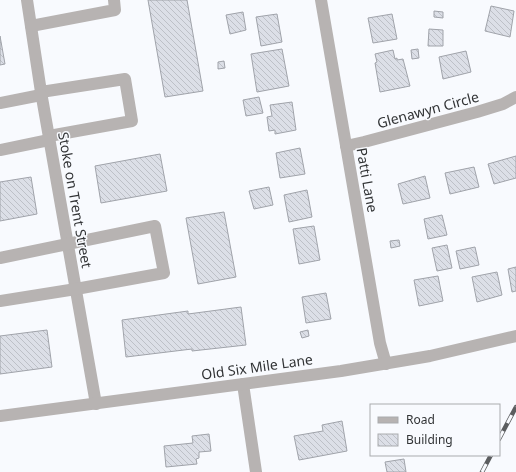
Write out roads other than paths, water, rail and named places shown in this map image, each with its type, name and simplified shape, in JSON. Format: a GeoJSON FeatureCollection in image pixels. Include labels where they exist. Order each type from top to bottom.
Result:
{"type":"FeatureCollection","features":[{"type":"Feature","properties":{"kind":"street","name":"Stoke on Trent Street"},"geometry":{"type":"LineString","coordinates":[[27,0],[41,94],[96,404]]}},
{"type":"Feature","properties":{"kind":"street"},"geometry":{"type":"LineString","coordinates":[[31,26],[115,10],[114,0]]}},
{"type":"Feature","properties":{"kind":"street","name":"Patti Lane"},"geometry":{"type":"LineString","coordinates":[[321,0],[380,343],[386,364]]}},
{"type":"Feature","properties":{"kind":"street"},"geometry":{"type":"LineString","coordinates":[[0,103],[125,79],[132,121],[49,138],[0,150]]}},
{"type":"Feature","properties":{"kind":"street","name":"Glenawyn Circle"},"geometry":{"type":"LineString","coordinates":[[346,146],[477,112],[503,104],[516,97]]}},
{"type":"Feature","properties":{"kind":"street"},"geometry":{"type":"LineString","coordinates":[[0,258],[155,226],[164,272],[76,289],[0,301]]}},
{"type":"Feature","properties":{"kind":"street","name":"Old Six Mile Lane"},"geometry":{"type":"LineString","coordinates":[[0,416],[386,364],[430,356],[516,336]]}},
{"type":"Feature","properties":{"kind":"street"},"geometry":{"type":"LineString","coordinates":[[243,384],[256,472]]}},
{"type":"Feature","properties":{"kind":"railway"},"geometry":{"type":"LineString","coordinates":[[500,437],[516,407]]}},
{"type":"Feature","properties":{"kind":"railway"},"geometry":{"type":"LineString","coordinates":[[482,472],[490,456]]}}]}
